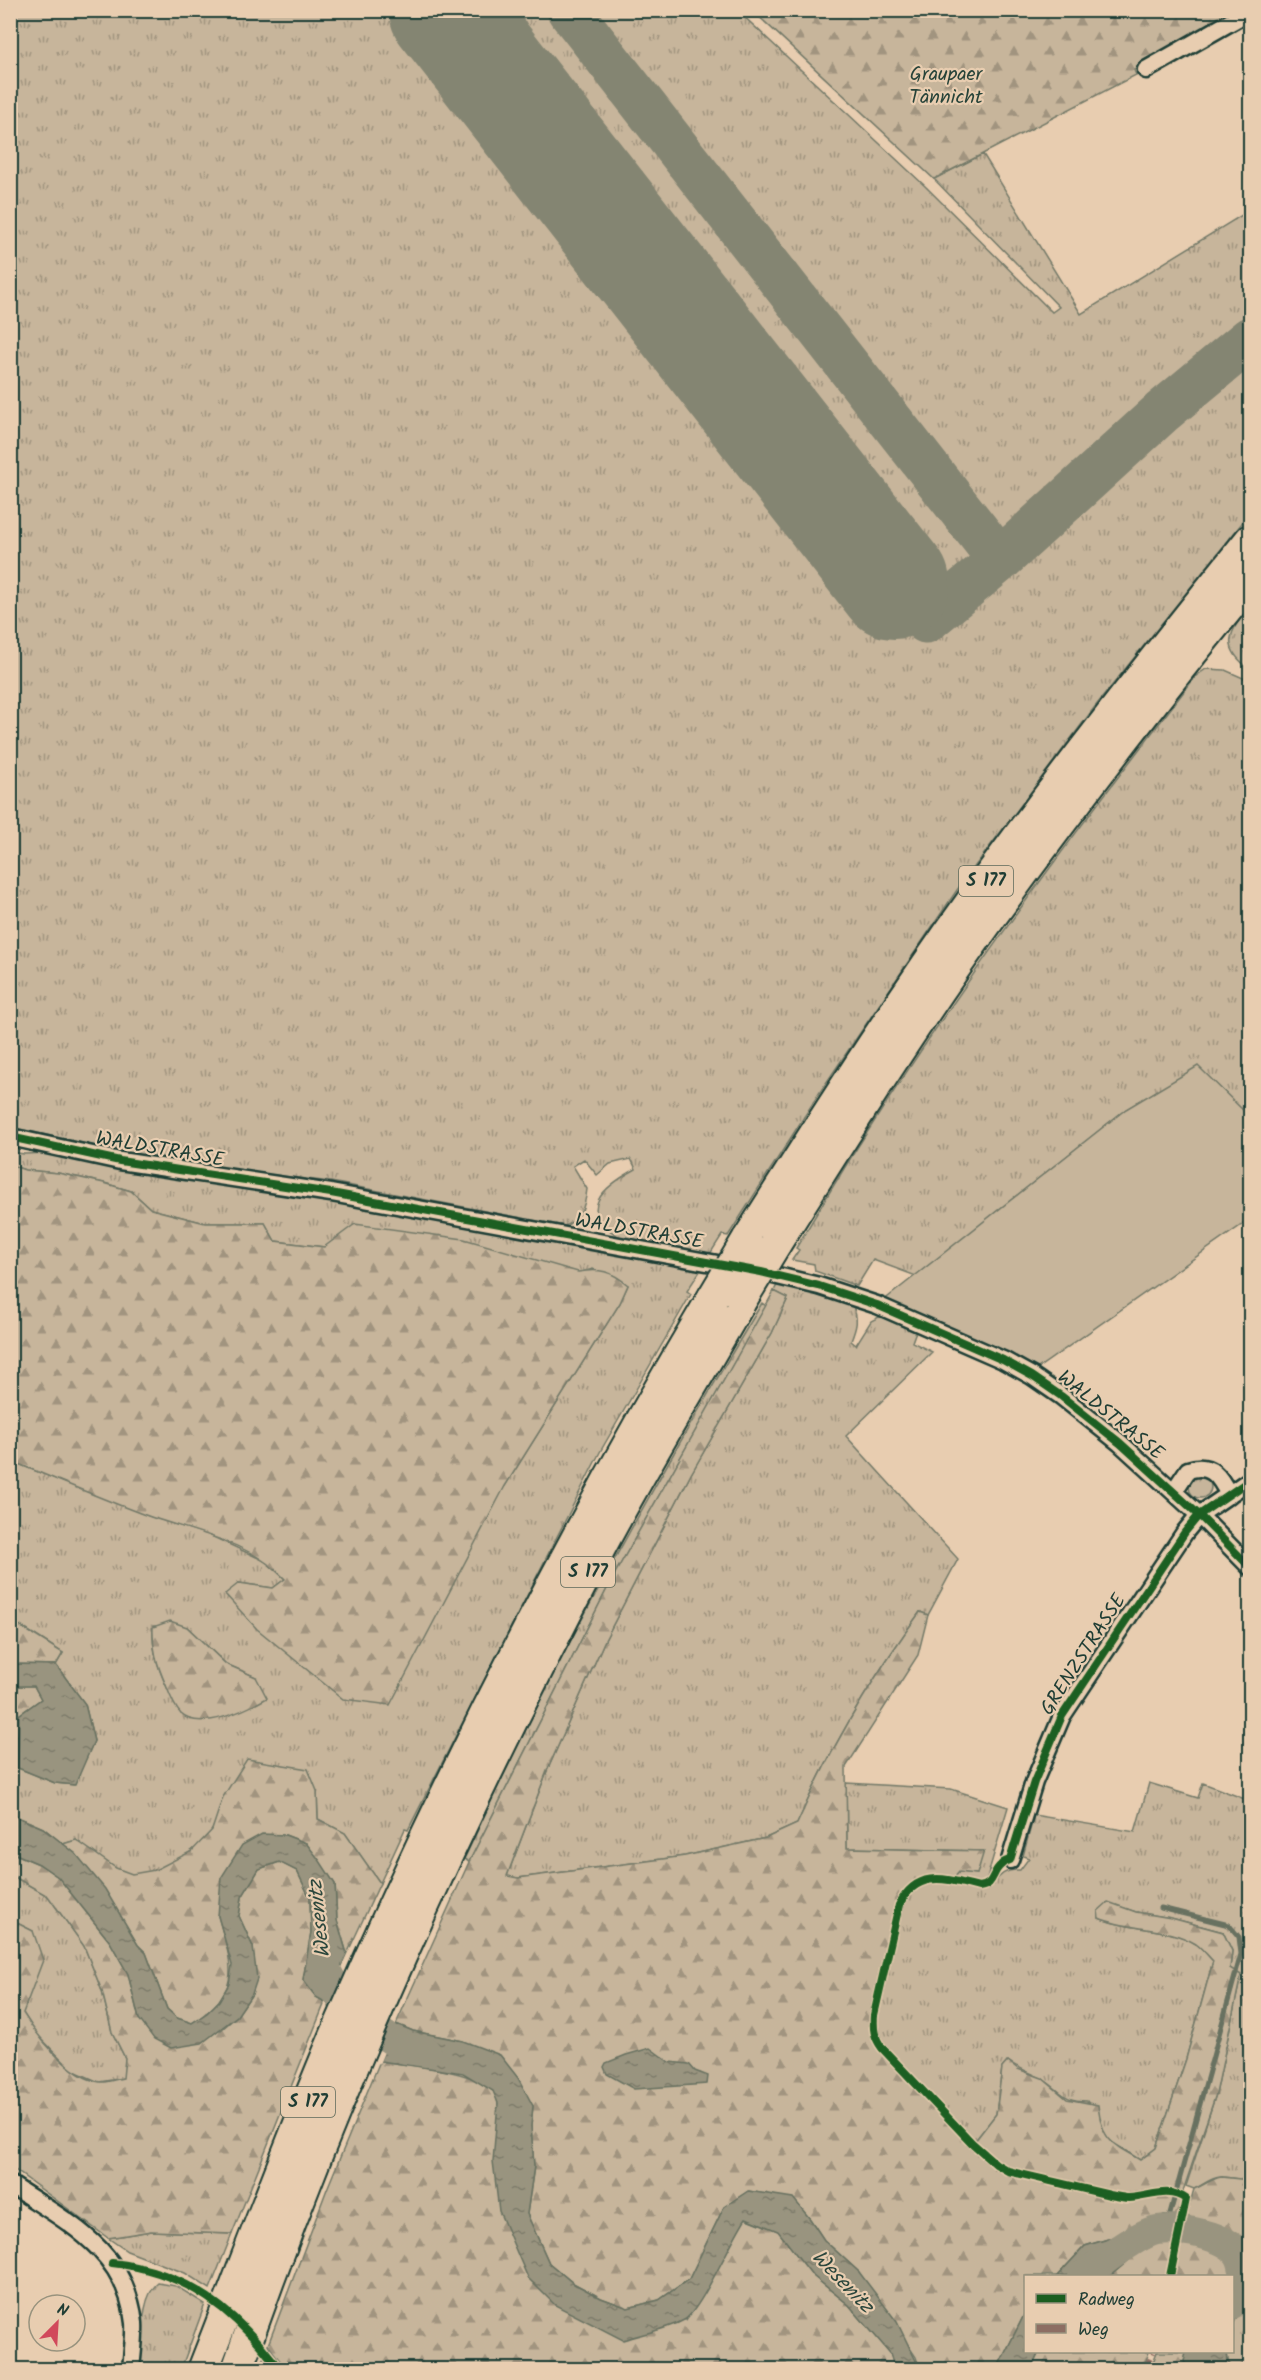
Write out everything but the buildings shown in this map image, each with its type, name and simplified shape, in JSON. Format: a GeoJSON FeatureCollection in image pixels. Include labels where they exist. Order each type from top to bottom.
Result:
{"type":"FeatureCollection","features":[{"type":"Feature","properties":{"kind":"highway","name":"S 177"},"geometry":{"type":"LineString","coordinates":[[203,2370],[341,2021],[436,1845],[525,1694],[727,1299],[761,1242],[833,1104],[970,903],[1104,722],[1251,540]]}},
{"type":"Feature","properties":{"kind":"highway","name":"S 177"},"geometry":{"type":"LineString","coordinates":[[761,1242],[856,1118],[992,917],[1127,735],[1251,582]]}},
{"type":"Feature","properties":{"kind":"highway","name":"S 177"},"geometry":{"type":"LineString","coordinates":[[237,2370],[306,2182],[365,2036],[436,1845]]}},
{"type":"Feature","properties":{"kind":"street"},"geometry":{"type":"LineString","coordinates":[[1146,69],[1251,10]]}},
{"type":"Feature","properties":{"kind":"street","name":"WALDSTRASSE"},"geometry":{"type":"LineString","coordinates":[[10,1137],[120,1161],[331,1193],[761,1272],[819,1286],[877,1305],[1003,1360],[1061,1396],[1120,1443],[1174,1491],[1251,1567]]}},
{"type":"Feature","properties":{"kind":"street"},"geometry":{"type":"LineString","coordinates":[[1174,1491],[1188,1470],[1203,1467],[1220,1477],[1229,1495]]}},
{"type":"Feature","properties":{"kind":"street"},"geometry":{"type":"LineString","coordinates":[[1199,1515],[1251,1480]]}},
{"type":"Feature","properties":{"kind":"street","name":"GRENZSTRASSE"},"geometry":{"type":"LineString","coordinates":[[1010,1860],[1034,1782],[1062,1716],[1199,1515]]}},
{"type":"Feature","properties":{"kind":"street"},"geometry":{"type":"LineString","coordinates":[[10,2184],[85,2235],[112,2262],[122,2284],[134,2323],[131,2370]]}},
{"type":"Feature","properties":{"kind":"green space"},"geometry":{"type":"Polygon","coordinates":[[[10,11],[738,11],[925,186],[1052,312],[1059,307],[934,179],[983,154],[1081,314],[1250,210],[1250,513],[1094,708],[957,890],[820,1092],[728,1236],[722,1235],[710,1254],[620,1237],[598,1218],[596,1209],[598,1200],[604,1192],[636,1169],[631,1159],[610,1164],[597,1175],[584,1159],[573,1166],[587,1189],[582,1211],[565,1226],[331,1182],[207,1167],[118,1151],[11,1127],[10,11]]]}},
{"type":"Feature","properties":{"kind":"green space","name":"Graupaer Tännicht"},"geometry":{"type":"Polygon","coordinates":[[[753,11],[1240,11],[1134,70],[1136,75],[934,179],[753,11]]]}},
{"type":"Feature","properties":{"kind":"green space"},"geometry":{"type":"Polygon","coordinates":[[[1250,606],[1250,669],[1234,653],[1231,639],[1237,623],[1250,606]]]}},
{"type":"Feature","properties":{"kind":"green space"},"geometry":{"type":"Polygon","coordinates":[[[1206,669],[1225,670],[1250,681],[1250,1117],[1198,1067],[1126,1109],[916,1276],[873,1260],[857,1286],[815,1271],[814,1264],[792,1260],[799,1250],[796,1248],[860,1143],[947,1012],[1069,842],[1196,676],[1206,669]]]}},
{"type":"Feature","properties":{"kind":"green space"},"geometry":{"type":"Polygon","coordinates":[[[1198,1066],[1250,1117],[1250,1219],[1035,1370],[1006,1352],[883,1301],[1126,1109],[1198,1066]]]}},
{"type":"Feature","properties":{"kind":"green space"},"geometry":{"type":"Polygon","coordinates":[[[11,1152],[49,1153],[125,1169],[330,1201],[702,1268],[687,1291],[691,1294],[600,1452],[408,1830],[405,1829],[380,1883],[345,1833],[318,1819],[317,1791],[223,1797],[213,1828],[200,1844],[177,1860],[141,1874],[131,1874],[117,1869],[76,1840],[63,1844],[43,1828],[11,1814],[10,1733],[18,1736],[18,1768],[55,1783],[74,1785],[94,1741],[85,1704],[56,1665],[63,1653],[11,1620],[11,1461],[149,1516],[209,1535],[265,1561],[285,1579],[273,1588],[239,1583],[303,1664],[343,1698],[505,1486],[620,1303],[628,1285],[593,1269],[578,1273],[556,1267],[275,1241],[265,1223],[205,1223],[151,1209],[131,1191],[58,1173],[25,1170],[11,1165],[11,1152]],[[153,1626],[154,1649],[160,1672],[181,1714],[256,1677],[226,1664],[187,1627],[153,1626]]]}},
{"type":"Feature","properties":{"kind":"green space"},"geometry":{"type":"Polygon","coordinates":[[[10,1165],[25,1170],[58,1173],[131,1191],[151,1209],[205,1223],[265,1223],[275,1241],[324,1247],[355,1224],[464,1239],[578,1272],[593,1270],[605,1272],[616,1276],[628,1285],[620,1303],[505,1486],[390,1705],[343,1699],[257,1629],[225,1594],[239,1583],[273,1588],[285,1579],[256,1556],[221,1540],[148,1516],[11,1461],[10,1165]]]}},
{"type":"Feature","properties":{"kind":"green space"},"geometry":{"type":"Polygon","coordinates":[[[778,1283],[853,1306],[856,1324],[851,1341],[856,1345],[871,1321],[881,1316],[916,1331],[912,1342],[932,1352],[846,1436],[958,1559],[928,1615],[920,1612],[869,1688],[823,1769],[797,1824],[766,1838],[685,1856],[518,1878],[507,1876],[547,1771],[604,1642],[691,1474],[772,1333],[788,1298],[774,1291],[778,1283]]]}},
{"type":"Feature","properties":{"kind":"green space"},"geometry":{"type":"Polygon","coordinates":[[[774,1291],[788,1298],[772,1333],[691,1474],[604,1642],[547,1771],[507,1876],[518,1878],[685,1856],[766,1838],[797,1824],[838,1741],[885,1662],[920,1612],[928,1615],[918,1655],[846,1767],[847,1848],[984,1851],[977,1874],[959,1872],[954,1878],[926,1876],[918,1878],[900,1895],[895,1905],[869,2015],[874,2042],[879,2051],[970,2146],[997,2170],[1019,2178],[1112,2199],[1130,2201],[1168,2196],[1182,2199],[1179,2216],[1164,2215],[1118,2236],[1085,2246],[1058,2275],[1024,2275],[1024,2315],[997,2369],[920,2369],[916,2357],[859,2272],[824,2240],[793,2199],[749,2191],[724,2207],[689,2279],[659,2300],[628,2308],[601,2298],[573,2283],[549,2263],[527,2214],[534,2166],[531,2126],[533,2106],[463,2041],[413,2031],[396,2024],[469,1862],[612,1579],[774,1291]]]}},
{"type":"Feature","properties":{"kind":"green space"},"geometry":{"type":"Polygon","coordinates":[[[762,1303],[766,1306],[612,1579],[469,1862],[464,1859],[528,1722],[564,1652],[647,1501],[762,1303]]]}},
{"type":"Feature","properties":{"kind":"green space"},"geometry":{"type":"Polygon","coordinates":[[[1200,1476],[1208,1479],[1211,1487],[1208,1495],[1200,1498],[1192,1495],[1189,1487],[1192,1479],[1200,1476]]]}},
{"type":"Feature","properties":{"kind":"green space"},"geometry":{"type":"Polygon","coordinates":[[[10,1620],[63,1653],[56,1665],[11,1664],[10,1620]]]}},
{"type":"Feature","properties":{"kind":"green space"},"geometry":{"type":"Polygon","coordinates":[[[170,1621],[187,1627],[226,1664],[256,1677],[267,1698],[236,1713],[212,1720],[189,1719],[181,1714],[172,1700],[160,1670],[153,1642],[153,1627],[170,1621]]]}},
{"type":"Feature","properties":{"kind":"green space"},"geometry":{"type":"Polygon","coordinates":[[[11,1686],[34,1686],[41,1699],[19,1715],[18,1736],[11,1733],[11,1718],[15,1701],[11,1701],[11,1686]]]}},
{"type":"Feature","properties":{"kind":"green space"},"geometry":{"type":"Polygon","coordinates":[[[247,1759],[308,1769],[317,1791],[318,1819],[345,1833],[380,1883],[347,1954],[337,1920],[335,1884],[306,1843],[285,1835],[218,1916],[230,1963],[230,1976],[227,1988],[220,1999],[209,2011],[192,2023],[177,2018],[167,2009],[146,1953],[138,1945],[76,1854],[63,1844],[76,1840],[116,1868],[132,1874],[155,1870],[192,1851],[212,1830],[223,1797],[247,1759]]]}},
{"type":"Feature","properties":{"kind":"green space"},"geometry":{"type":"Polygon","coordinates":[[[846,1783],[951,1789],[1008,1807],[986,1881],[980,1883],[954,1878],[959,1872],[977,1874],[983,1851],[847,1848],[846,1783]]]}},
{"type":"Feature","properties":{"kind":"green space"},"geometry":{"type":"Polygon","coordinates":[[[1149,1783],[1198,1798],[1203,1783],[1250,1801],[1250,2180],[1221,2177],[1213,2178],[1194,2189],[1186,2186],[1216,2094],[1241,1975],[1230,1969],[1232,1951],[1223,1932],[1171,1918],[1136,1912],[1108,1903],[1099,1918],[1185,1938],[1198,1946],[1213,1961],[1186,2059],[1156,2148],[1140,2160],[1107,2139],[1100,2120],[1087,2101],[1067,2097],[1042,2079],[1008,2061],[1002,2068],[996,2114],[975,2141],[884,2044],[877,2027],[903,1908],[910,1895],[919,1887],[940,1882],[989,1889],[1005,1872],[1020,1870],[1029,1858],[1023,1856],[1034,1815],[1135,1832],[1149,1783]]]}},
{"type":"Feature","properties":{"kind":"green space"},"geometry":{"type":"Polygon","coordinates":[[[10,1852],[39,1864],[58,1877],[110,1942],[128,1974],[139,2019],[221,2030],[237,2016],[252,1994],[253,1947],[239,1916],[242,1897],[259,1869],[280,1862],[297,1871],[310,1898],[311,1932],[303,1980],[316,1997],[325,2002],[232,2234],[151,2231],[108,2238],[11,2167],[11,1920],[33,1931],[43,1960],[23,2013],[46,2044],[77,2073],[100,2082],[123,2078],[125,2058],[112,2032],[102,1991],[84,1946],[48,1896],[11,1875],[10,1852]]]}},
{"type":"Feature","properties":{"kind":"green space"},"geometry":{"type":"Polygon","coordinates":[[[11,1875],[48,1896],[84,1946],[102,1991],[112,2032],[125,2058],[124,2078],[99,2082],[72,2070],[34,2031],[23,2013],[33,1931],[11,1920],[11,1875]]]}},
{"type":"Feature","properties":{"kind":"green space"},"geometry":{"type":"Polygon","coordinates":[[[1108,1902],[1136,1912],[1171,1918],[1223,1932],[1232,1951],[1230,1968],[1241,1975],[1216,2094],[1183,2191],[1165,2188],[1125,2194],[1031,2174],[997,2161],[975,2141],[996,2114],[1002,2068],[1008,2061],[1018,2069],[1042,2078],[1067,2099],[1098,2105],[1105,2134],[1115,2145],[1140,2160],[1156,2148],[1186,2059],[1213,1961],[1198,1946],[1185,1938],[1099,1918],[1098,1911],[1108,1902]]]}},
{"type":"Feature","properties":{"kind":"green space"},"geometry":{"type":"Polygon","coordinates":[[[380,2061],[456,2073],[484,2084],[493,2091],[498,2103],[497,2127],[555,2305],[686,2320],[745,2218],[778,2231],[813,2276],[849,2305],[890,2353],[895,2369],[287,2370],[268,2345],[327,2189],[380,2061]]]}},
{"type":"Feature","properties":{"kind":"green space"},"geometry":{"type":"Polygon","coordinates":[[[1221,2177],[1250,2180],[1250,2265],[1248,2256],[1186,2218],[1194,2189],[1221,2177]]]}},
{"type":"Feature","properties":{"kind":"green space"},"geometry":{"type":"Polygon","coordinates":[[[151,2231],[232,2234],[210,2289],[185,2273],[127,2251],[108,2238],[151,2231]]]}},
{"type":"Feature","properties":{"kind":"green space"},"geometry":{"type":"Polygon","coordinates":[[[1173,2241],[1166,2275],[1111,2275],[1148,2244],[1173,2241]]]}},
{"type":"Feature","properties":{"kind":"green space"},"geometry":{"type":"Polygon","coordinates":[[[1181,2241],[1195,2242],[1229,2260],[1236,2275],[1234,2280],[1234,2275],[1174,2275],[1181,2241]]]}},
{"type":"Feature","properties":{"kind":"green space"},"geometry":{"type":"Polygon","coordinates":[[[158,2283],[176,2286],[205,2304],[181,2369],[140,2369],[147,2300],[158,2283]]]}},
{"type":"Feature","properties":{"kind":"green space"},"geometry":{"type":"Polygon","coordinates":[[[1250,2286],[1250,2369],[1233,2369],[1228,2362],[1227,2353],[1234,2353],[1234,2323],[1250,2286]]]}},
{"type":"Feature","properties":{"kind":"green space"},"geometry":{"type":"Polygon","coordinates":[[[266,2351],[267,2353],[280,2369],[259,2369],[266,2351]]]}},
{"type":"Feature","properties":{"kind":"green space"},"geometry":{"type":"Polygon","coordinates":[[[1039,2353],[1149,2353],[1143,2369],[1031,2370],[1039,2353]]]}},
{"type":"Feature","properties":{"kind":"green space"},"geometry":{"type":"Polygon","coordinates":[[[1157,2353],[1186,2353],[1184,2362],[1190,2369],[1150,2370],[1157,2353]]]}},
{"type":"Feature","properties":{"kind":"water"},"geometry":{"type":"Polygon","coordinates":[[[11,1664],[56,1665],[85,1704],[94,1741],[75,1785],[55,1783],[18,1768],[19,1715],[41,1699],[34,1686],[11,1686],[11,1664]]]}},
{"type":"Feature","properties":{"kind":"water"},"geometry":{"type":"Polygon","coordinates":[[[10,1814],[43,1828],[76,1854],[105,1889],[138,1945],[146,1953],[167,2009],[177,2018],[192,2023],[219,2001],[229,1984],[232,1965],[218,1916],[221,1878],[242,1845],[262,1834],[285,1835],[306,1843],[335,1884],[337,1920],[347,1954],[325,2002],[316,1997],[303,1980],[311,1932],[310,1898],[297,1871],[279,1862],[259,1869],[242,1897],[239,1916],[253,1947],[257,1979],[252,1994],[237,2016],[202,2043],[171,2048],[154,2039],[139,2019],[128,1974],[110,1942],[58,1877],[39,1864],[11,1852],[10,1814]]]}},
{"type":"Feature","properties":{"kind":"water"},"geometry":{"type":"Polygon","coordinates":[[[396,2024],[413,2031],[463,2041],[500,2055],[518,2078],[533,2106],[531,2126],[534,2166],[527,2214],[549,2263],[573,2283],[601,2298],[628,2308],[659,2300],[689,2279],[724,2207],[748,2191],[793,2198],[824,2240],[859,2272],[897,2322],[920,2369],[895,2369],[890,2353],[849,2305],[813,2276],[778,2231],[746,2218],[698,2304],[691,2314],[678,2323],[623,2340],[555,2305],[528,2278],[499,2211],[493,2161],[498,2103],[493,2091],[463,2073],[380,2061],[396,2024]]]}},
{"type":"Feature","properties":{"kind":"water"},"geometry":{"type":"Polygon","coordinates":[[[650,2048],[669,2062],[689,2064],[695,2071],[708,2076],[707,2084],[634,2089],[607,2074],[604,2067],[606,2063],[650,2048]]]}},
{"type":"Feature","properties":{"kind":"water"},"geometry":{"type":"Polygon","coordinates":[[[1164,2215],[1179,2216],[1173,2241],[1148,2244],[1111,2275],[1058,2275],[1085,2246],[1118,2236],[1164,2215]]]}},
{"type":"Feature","properties":{"kind":"water"},"geometry":{"type":"Polygon","coordinates":[[[1186,2218],[1222,2233],[1242,2250],[1251,2273],[1250,2286],[1234,2323],[1234,2280],[1236,2275],[1229,2260],[1196,2242],[1181,2241],[1186,2218]]]}},
{"type":"Feature","properties":{"kind":"water"},"geometry":{"type":"Polygon","coordinates":[[[1024,2315],[1024,2353],[1039,2353],[1031,2369],[997,2369],[1024,2315]]]}},
{"type":"Feature","properties":{"kind":"water"},"geometry":{"type":"Polygon","coordinates":[[[1186,2353],[1227,2353],[1228,2362],[1233,2369],[1190,2369],[1184,2362],[1186,2353]]]}},
{"type":"Feature","properties":{"kind":"pier"},"geometry":{"type":"Polygon","coordinates":[[[349,1950],[350,1955],[328,2003],[324,2005],[349,1950]]]}},
{"type":"Feature","properties":{"kind":"pier"},"geometry":{"type":"Polygon","coordinates":[[[397,2021],[379,2064],[377,2060],[397,2021]]]}},
{"type":"Feature","properties":{"kind":"waterway"},"geometry":{"type":"LineString","coordinates":[[1161,1908],[1229,1925],[1239,1937],[1241,1954],[1168,2221]]}},
{"type":"Feature","properties":{"kind":"waterway","name":"Wesenitz"},"geometry":{"type":"LineString","coordinates":[[324,1945],[326,1970],[342,2001],[363,2022],[406,2049],[426,2052]]}},
{"type":"Feature","properties":{"kind":"waterway","name":"Wesenitz"},"geometry":{"type":"LineString","coordinates":[[1083,2275],[1149,2232],[1166,2229],[1189,2231],[1224,2242],[1239,2255],[1245,2277],[1234,2300]]}},
{"type":"Feature","properties":{"kind":"taxiway"},"geometry":{"type":"LineString","coordinates":[[569,10],[1000,560],[926,621],[894,583]]}},
{"type":"Feature","properties":{"kind":"taxiway"},"geometry":{"type":"LineString","coordinates":[[1000,560],[1162,412],[1250,339]]}},
{"type":"Feature","properties":{"kind":"runway"},"geometry":{"type":"LineString","coordinates":[[445,10],[894,583]]}},
{"type":"Feature","properties":{"kind":"marked path"},"geometry":{"type":"LineString","coordinates":[[1146,2370],[1153,2353]]}},
{"type":"Feature","properties":{"kind":"cycle path"},"geometry":{"type":"LineString","coordinates":[[10,1137],[120,1161],[331,1193],[761,1272],[819,1286],[877,1305],[1003,1360],[1061,1396],[1120,1443],[1199,1515],[1250,1567]]}},
{"type":"Feature","properties":{"kind":"cycle path"},"geometry":{"type":"LineString","coordinates":[[1170,2275],[1186,2199],[1172,2193],[1120,2197],[1008,2171],[996,2164],[972,2143],[882,2048],[875,2033],[874,2015],[899,1905],[907,1893],[915,1885],[934,1879],[984,1886],[988,1884],[1002,1864],[1010,1860],[1034,1782],[1062,1716],[1185,1532],[1199,1515],[1250,1480]]}},
{"type":"Feature","properties":{"kind":"cycle path"},"geometry":{"type":"LineString","coordinates":[[112,2263],[139,2267],[164,2275],[208,2297],[246,2330],[280,2370]]}}]}
